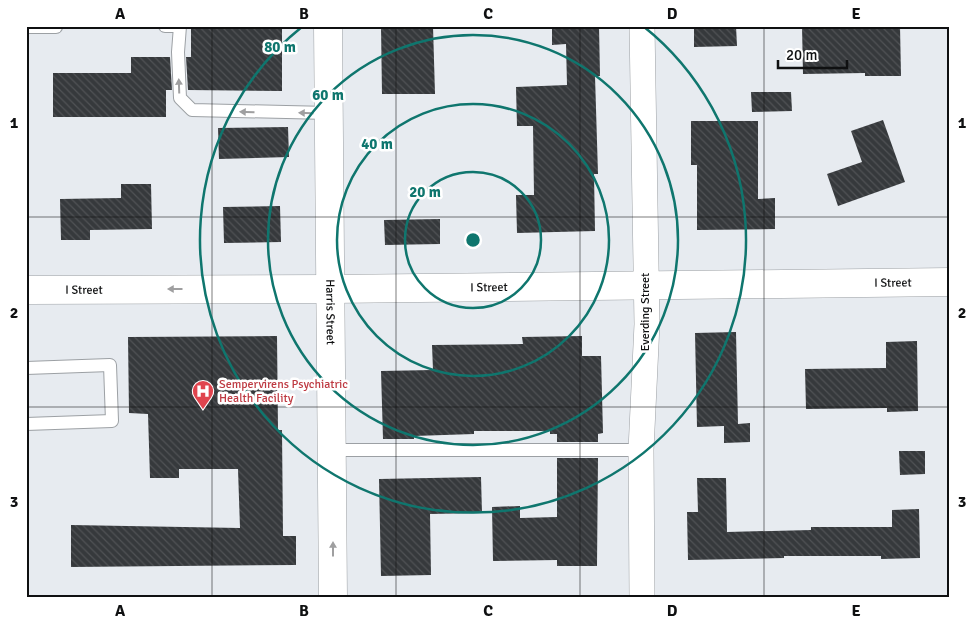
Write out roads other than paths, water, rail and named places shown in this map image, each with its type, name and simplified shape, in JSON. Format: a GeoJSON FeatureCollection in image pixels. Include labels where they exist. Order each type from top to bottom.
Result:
{"type":"FeatureCollection","features":[{"type":"Feature","properties":{"kind":"main road","name":"Harris Street"},"geometry":{"type":"LineString","coordinates":[[328,26],[333,598]]}},
{"type":"Feature","properties":{"kind":"main road","name":"I Street"},"geometry":{"type":"LineString","coordinates":[[26,290],[331,289],[950,282]]}},
{"type":"Feature","properties":{"kind":"main road"},"geometry":{"type":"LineString","coordinates":[[224,289],[244,299],[280,300],[302,304],[314,312],[320,319],[322,334],[332,362]]}},
{"type":"Feature","properties":{"kind":"street","name":"Everding Street"},"geometry":{"type":"LineString","coordinates":[[642,26],[647,324],[641,450],[642,598]]}},
{"type":"Feature","properties":{"kind":"lane"},"geometry":{"type":"LineString","coordinates":[[165,26],[180,26],[178,52],[180,98],[192,110],[329,113]]}},
{"type":"Feature","properties":{"kind":"lane"},"geometry":{"type":"LineString","coordinates":[[26,27],[56,27]]}},
{"type":"Feature","properties":{"kind":"lane"},"geometry":{"type":"LineString","coordinates":[[26,368],[110,366],[112,421],[26,424]]}},
{"type":"Feature","properties":{"kind":"lane"},"geometry":{"type":"LineString","coordinates":[[332,450],[641,450]]}},
{"type":"Feature","properties":{"kind":"place","name":"Sempervirens Psychiatric Health Facility"},"geometry":{"type":"Point","coordinates":[203,410]}}]}
